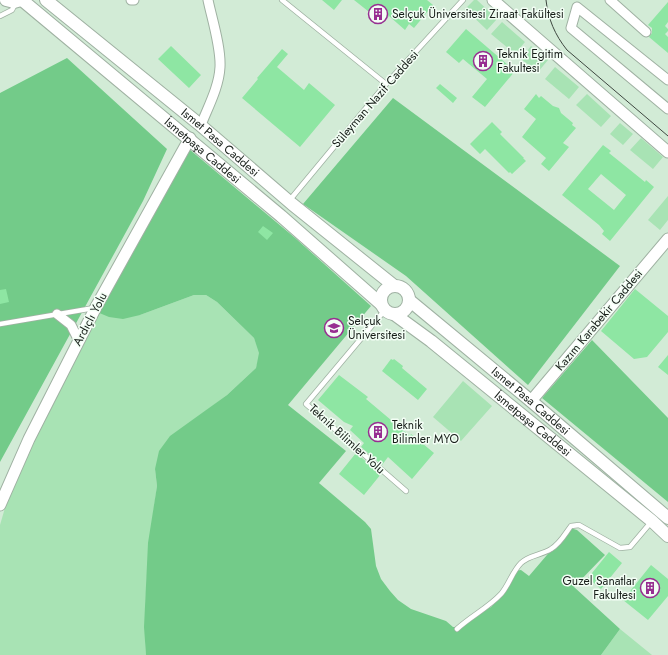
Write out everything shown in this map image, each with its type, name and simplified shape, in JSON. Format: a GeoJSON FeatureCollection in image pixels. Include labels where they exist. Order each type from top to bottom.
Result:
{"type":"FeatureCollection","features":[{"type":"Feature","properties":{"kind":"main road","name":"Ismet Pasa Caddesi"},"geometry":{"type":"LineString","coordinates":[[46,0],[201,125],[289,201],[393,285]]}},
{"type":"Feature","properties":{"kind":"main road","name":"İsmetpaşa Caddesi"},"geometry":{"type":"LineString","coordinates":[[16,1],[190,138],[387,310],[431,341],[668,536]]}},
{"type":"Feature","properties":{"kind":"main road"},"geometry":{"type":"LineString","coordinates":[[393,285],[402,288],[408,295],[408,305],[403,312],[387,310],[381,294],[384,290],[393,285]]}},
{"type":"Feature","properties":{"kind":"main road","name":"Ismet Pasa Caddesi"},"geometry":{"type":"LineString","coordinates":[[409,300],[531,401],[668,518]]}},
{"type":"Feature","properties":{"kind":"street"},"geometry":{"type":"LineString","coordinates":[[201,125],[216,86],[220,68],[220,55],[208,0]]}},
{"type":"Feature","properties":{"kind":"street"},"geometry":{"type":"LineString","coordinates":[[493,0],[668,152]]}},
{"type":"Feature","properties":{"kind":"street"},"geometry":{"type":"LineString","coordinates":[[610,0],[646,32]]}},
{"type":"Feature","properties":{"kind":"street"},"geometry":{"type":"LineString","coordinates":[[668,80],[577,7],[570,28],[668,109]]}},
{"type":"Feature","properties":{"kind":"street","name":"Ardıçlı Yolu"},"geometry":{"type":"LineString","coordinates":[[0,504],[29,439],[96,307],[190,138]]}},
{"type":"Feature","properties":{"kind":"street","name":"Kazım Karabekir Caddesi"},"geometry":{"type":"LineString","coordinates":[[531,401],[668,239]]}},
{"type":"Feature","properties":{"kind":"street"},"geometry":{"type":"LineString","coordinates":[[57,314],[71,325],[79,340]]}},
{"type":"Feature","properties":{"kind":"lane"},"geometry":{"type":"LineString","coordinates":[[282,0],[386,84]]}},
{"type":"Feature","properties":{"kind":"lane","name":"Süleyman Nazif Caddesi"},"geometry":{"type":"LineString","coordinates":[[289,201],[386,84],[464,0]]}},
{"type":"Feature","properties":{"kind":"lane"},"geometry":{"type":"LineString","coordinates":[[0,16],[12,10],[16,1]]}},
{"type":"Feature","properties":{"kind":"lane"},"geometry":{"type":"LineString","coordinates":[[0,324],[96,307]]}},
{"type":"Feature","properties":{"kind":"lane","name":"Teknik Bilimler Yolu"},"geometry":{"type":"LineString","coordinates":[[387,310],[306,404],[406,491]]}},
{"type":"Feature","properties":{"kind":"lane"},"geometry":{"type":"LineString","coordinates":[[457,629],[492,603],[502,593],[516,568],[522,562],[552,549],[560,543],[571,526],[579,525],[620,548],[630,547],[652,522]]}},
{"type":"Feature","properties":{"kind":"shaded area","name":"Selçuk Üniversitesi"},"geometry":{"type":"Polygon","coordinates":[[[0,0],[668,0],[668,655],[0,655],[0,0]]]}},
{"type":"Feature","properties":{"kind":"green space"},"geometry":{"type":"Polygon","coordinates":[[[474,0],[477,0],[497,19],[487,30],[465,9],[474,0]]]}},
{"type":"Feature","properties":{"kind":"green space"},"geometry":{"type":"Polygon","coordinates":[[[502,22],[525,42],[515,54],[491,34],[502,22]]]}},
{"type":"Feature","properties":{"kind":"green space"},"geometry":{"type":"Polygon","coordinates":[[[531,46],[548,60],[538,72],[521,59],[531,46]]]}},
{"type":"Feature","properties":{"kind":"green space"},"geometry":{"type":"Polygon","coordinates":[[[67,58],[167,149],[143,201],[0,462],[0,93],[67,58]]]}},
{"type":"Feature","properties":{"kind":"green space"},"geometry":{"type":"Polygon","coordinates":[[[555,67],[579,87],[569,99],[545,79],[555,67]]]}},
{"type":"Feature","properties":{"kind":"green space"},"geometry":{"type":"Polygon","coordinates":[[[587,94],[611,116],[601,127],[576,105],[587,94]]]}},
{"type":"Feature","properties":{"kind":"green space"},"geometry":{"type":"Polygon","coordinates":[[[393,98],[620,266],[528,385],[406,276],[303,204],[393,98]]]}},
{"type":"Feature","properties":{"kind":"green space"},"geometry":{"type":"Polygon","coordinates":[[[620,123],[633,134],[623,145],[610,134],[620,123]]]}},
{"type":"Feature","properties":{"kind":"green space"},"geometry":{"type":"Polygon","coordinates":[[[641,138],[663,157],[653,169],[630,150],[641,138]]]}},
{"type":"Feature","properties":{"kind":"green space"},"geometry":{"type":"Polygon","coordinates":[[[189,149],[294,237],[371,306],[288,405],[346,451],[319,483],[365,522],[371,529],[376,566],[381,579],[390,591],[398,600],[411,609],[446,621],[453,627],[459,627],[467,624],[478,614],[491,607],[499,598],[514,571],[521,570],[529,576],[570,528],[577,530],[605,555],[574,587],[620,629],[601,655],[146,655],[144,627],[148,543],[157,486],[155,469],[159,451],[170,436],[227,395],[256,368],[259,353],[254,338],[217,302],[206,295],[194,295],[140,315],[123,319],[109,317],[97,312],[189,149]]]}},
{"type":"Feature","properties":{"kind":"green space"},"geometry":{"type":"Polygon","coordinates":[[[668,196],[668,220],[660,230],[648,220],[668,196]]]}},
{"type":"Feature","properties":{"kind":"green space"},"geometry":{"type":"Polygon","coordinates":[[[194,295],[206,295],[217,302],[254,338],[260,353],[256,368],[227,395],[207,410],[155,469],[157,486],[151,528],[146,592],[146,655],[0,655],[0,525],[12,484],[97,312],[140,315],[194,295]]]}},
{"type":"Feature","properties":{"kind":"green space"},"geometry":{"type":"Polygon","coordinates":[[[592,340],[668,418],[668,502],[542,398],[592,340]]]}},
{"type":"Feature","properties":{"kind":"green space"},"geometry":{"type":"Polygon","coordinates":[[[463,381],[492,406],[461,441],[433,417],[463,381]]]}},
{"type":"Feature","properties":{"kind":"green space"},"geometry":{"type":"Polygon","coordinates":[[[620,629],[652,655],[601,655],[620,629]]]}},
{"type":"Feature","properties":{"kind":"building"},"geometry":{"type":"Polygon","coordinates":[[[322,0],[342,0],[334,10],[322,0]]]}},
{"type":"Feature","properties":{"kind":"building"},"geometry":{"type":"Polygon","coordinates":[[[354,0],[427,0],[433,5],[414,28],[409,24],[405,30],[389,16],[383,23],[354,0]]]}},
{"type":"Feature","properties":{"kind":"building"},"geometry":{"type":"Polygon","coordinates":[[[668,2],[668,22],[665,26],[668,31],[665,34],[668,37],[668,53],[649,37],[652,33],[652,28],[648,25],[668,2]]]}},
{"type":"Feature","properties":{"kind":"building","name":"Teknik Egitim Fakultesi"},"geometry":{"type":"Polygon","coordinates":[[[466,29],[515,71],[485,107],[472,97],[487,79],[463,59],[459,63],[446,52],[466,29]]]}},
{"type":"Feature","properties":{"kind":"building"},"geometry":{"type":"Polygon","coordinates":[[[171,46],[201,75],[189,88],[158,59],[171,46]]]}},
{"type":"Feature","properties":{"kind":"building"},"geometry":{"type":"Polygon","coordinates":[[[282,49],[288,54],[277,67],[304,90],[309,83],[335,105],[300,147],[242,98],[282,49]]]}},
{"type":"Feature","properties":{"kind":"building"},"geometry":{"type":"Polygon","coordinates":[[[440,84],[457,98],[453,103],[436,88],[440,84]]]}},
{"type":"Feature","properties":{"kind":"building"},"geometry":{"type":"Polygon","coordinates":[[[536,94],[539,98],[541,96],[553,106],[559,108],[561,113],[573,123],[572,125],[576,128],[563,143],[569,147],[549,171],[541,164],[546,158],[522,137],[536,119],[524,109],[536,94]]]}},
{"type":"Feature","properties":{"kind":"building"},"geometry":{"type":"Polygon","coordinates":[[[492,122],[502,132],[500,134],[526,161],[512,174],[510,172],[509,173],[485,149],[480,154],[470,144],[492,122]]]}},
{"type":"Feature","properties":{"kind":"building"},"geometry":{"type":"Polygon","coordinates":[[[603,145],[611,151],[609,153],[645,182],[646,180],[654,187],[610,241],[602,234],[604,231],[599,225],[562,195],[603,145]],[[601,174],[588,189],[614,210],[626,195],[601,174]]]}},
{"type":"Feature","properties":{"kind":"building"},"geometry":{"type":"Polygon","coordinates":[[[263,226],[273,233],[267,240],[258,232],[263,226]]]}},
{"type":"Feature","properties":{"kind":"building"},"geometry":{"type":"Polygon","coordinates":[[[6,289],[9,302],[0,304],[0,290],[6,289]]]}},
{"type":"Feature","properties":{"kind":"building"},"geometry":{"type":"Polygon","coordinates":[[[635,289],[668,316],[668,332],[647,357],[634,359],[601,331],[635,289]]]}},
{"type":"Feature","properties":{"kind":"building"},"geometry":{"type":"Polygon","coordinates":[[[668,355],[668,375],[658,367],[668,355]]]}},
{"type":"Feature","properties":{"kind":"building","name":"Teknik Bilimler MYO"},"geometry":{"type":"Polygon","coordinates":[[[391,359],[394,359],[403,366],[402,368],[427,389],[418,400],[382,371],[391,359]]]}},
{"type":"Feature","properties":{"kind":"building"},"geometry":{"type":"Polygon","coordinates":[[[339,375],[368,397],[366,399],[410,436],[411,434],[434,453],[412,479],[388,457],[382,465],[361,447],[364,443],[350,430],[353,426],[344,422],[318,400],[339,375]]]}},
{"type":"Feature","properties":{"kind":"building"},"geometry":{"type":"Polygon","coordinates":[[[356,453],[381,474],[364,495],[339,474],[356,453]]]}},
{"type":"Feature","properties":{"kind":"building","name":"Guzel Sanatlar Fakultesi"},"geometry":{"type":"Polygon","coordinates":[[[609,552],[622,563],[601,589],[588,578],[609,552]]]}},
{"type":"Feature","properties":{"kind":"building","name":"Guzel Sanatlar Fakultesi"},"geometry":{"type":"Polygon","coordinates":[[[651,565],[668,579],[668,596],[648,620],[623,600],[651,565]]]}},
{"type":"Feature","properties":{"kind":"tram line"},"geometry":{"type":"LineString","coordinates":[[546,0],[548,14],[553,26],[559,39],[567,50],[668,136]]}},
{"type":"Feature","properties":{"kind":"place","name":"Selçuk Üniversitesi Ziraat Fakültesi"},"geometry":{"type":"Point","coordinates":[378,14]}},
{"type":"Feature","properties":{"kind":"place","name":"Teknik Egitim Fakultesi"},"geometry":{"type":"Point","coordinates":[483,61]}},
{"type":"Feature","properties":{"kind":"place","name":"Selçuk Üniversitesi"},"geometry":{"type":"Point","coordinates":[334,328]}},
{"type":"Feature","properties":{"kind":"place","name":"Teknik Bilimler MYO"},"geometry":{"type":"Point","coordinates":[378,432]}},
{"type":"Feature","properties":{"kind":"place","name":"Guzel Sanatlar Fakultesi"},"geometry":{"type":"Point","coordinates":[650,588]}}]}
